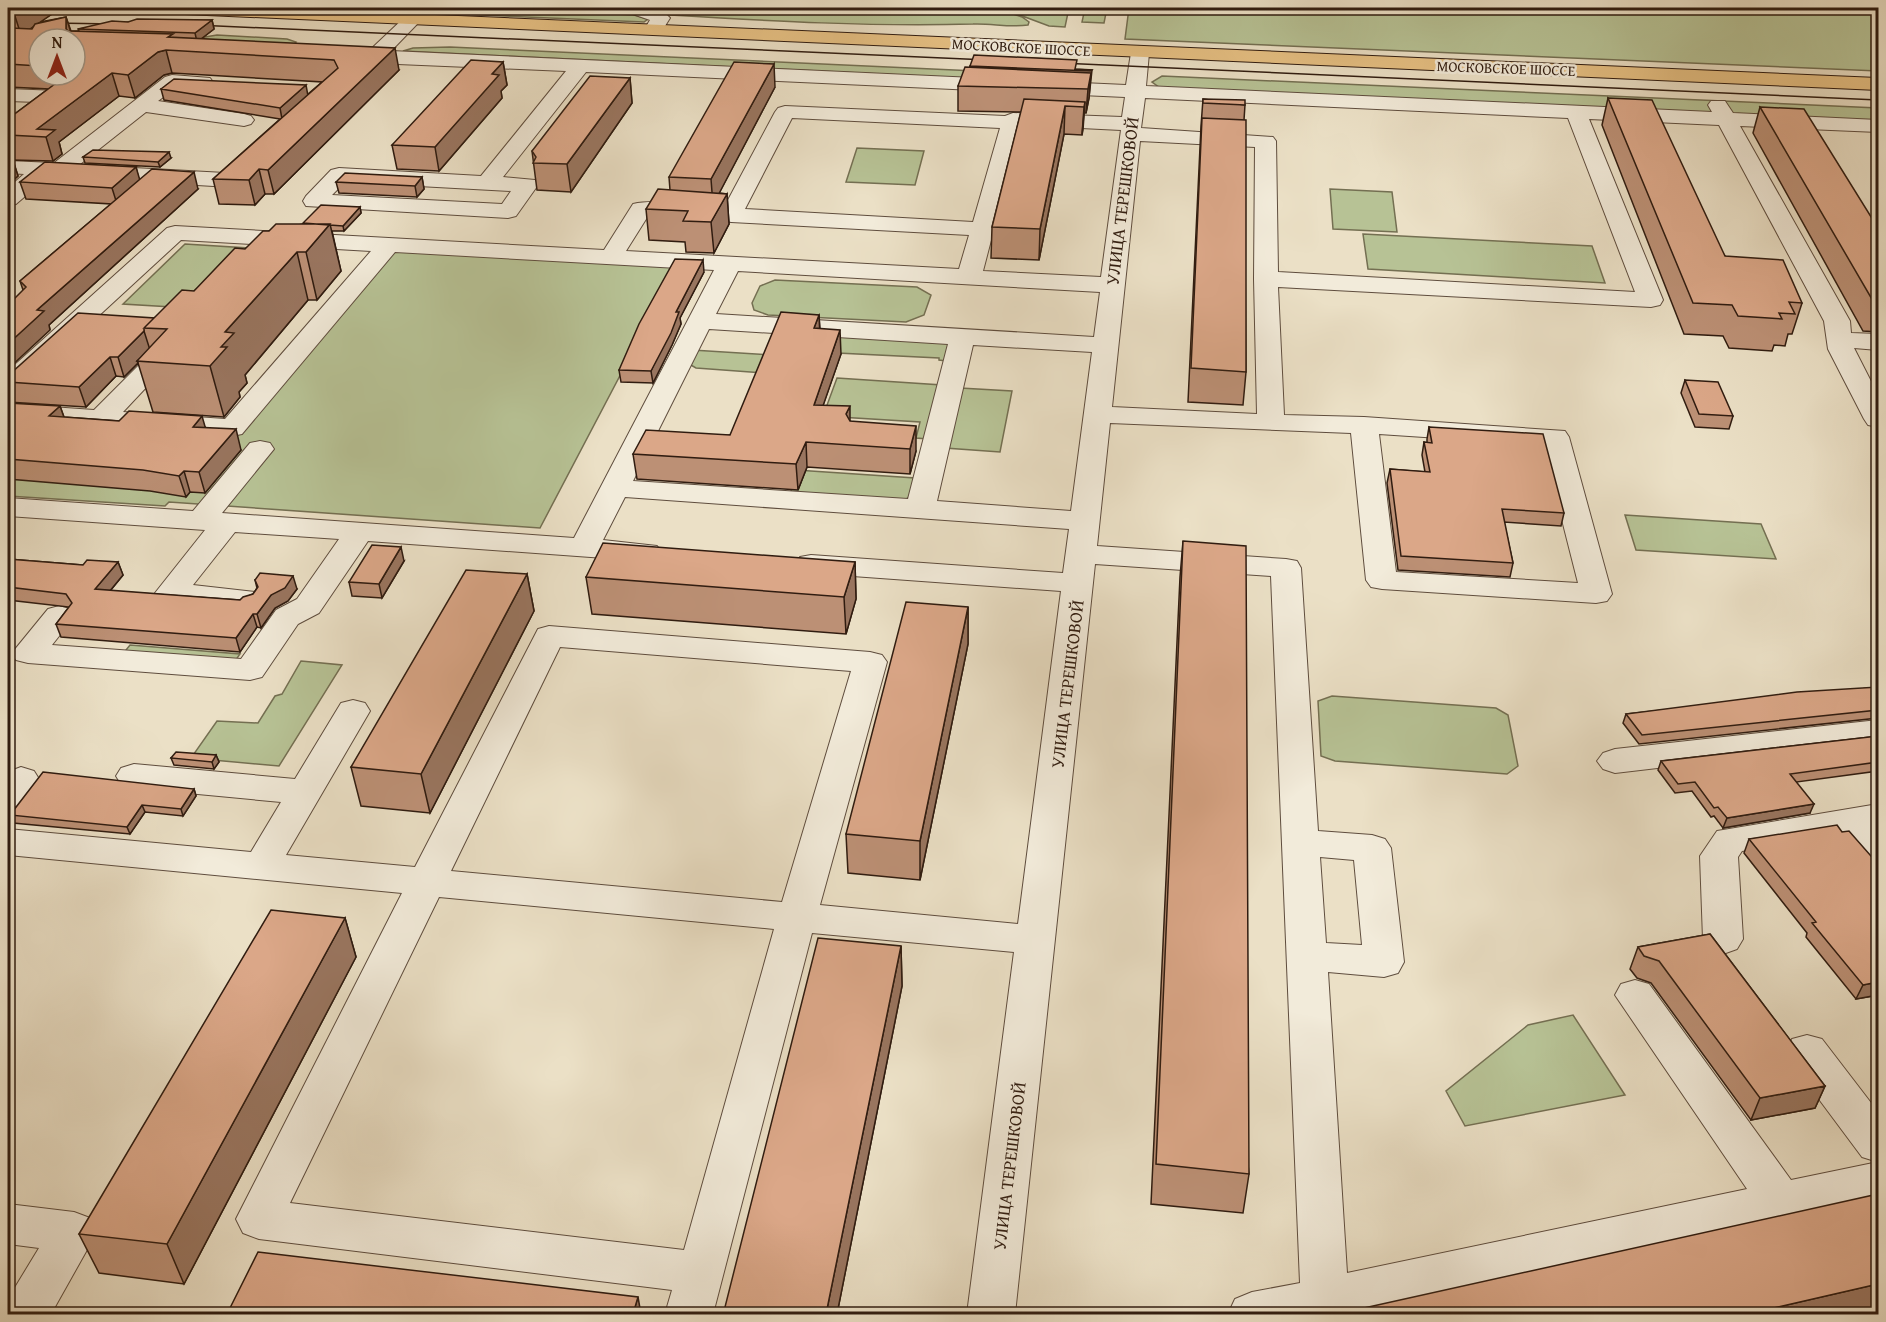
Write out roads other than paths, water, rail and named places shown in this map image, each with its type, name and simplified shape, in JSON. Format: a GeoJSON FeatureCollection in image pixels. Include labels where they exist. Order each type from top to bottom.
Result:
{"type":"FeatureCollection","features":[{"type":"Feature","properties":{"kind":"main road","name":"МОСКОВСКОЕ ШОССЕ"},"geometry":{"type":"LineString","coordinates":[[163,8],[262,10],[1140,53],[1878,84]]}},
{"type":"Feature","properties":{"kind":"street"},"geometry":{"type":"LineString","coordinates":[[643,9],[661,18],[653,30]]}},
{"type":"Feature","properties":{"kind":"street"},"geometry":{"type":"LineString","coordinates":[[364,76],[412,19]]}},
{"type":"Feature","properties":{"kind":"street","name":"УЛИЦА ТЕРЕШКОВОЙ"},"geometry":{"type":"LineString","coordinates":[[992,1314],[1140,53]]}},
{"type":"Feature","properties":{"kind":"street"},"geometry":{"type":"LineString","coordinates":[[328,54],[379,57],[580,80],[628,69],[795,76],[1133,115],[1266,141],[1266,279],[1271,423]]}},
{"type":"Feature","properties":{"kind":"street"},"geometry":{"type":"LineString","coordinates":[[614,88],[628,69]]}},
{"type":"Feature","properties":{"kind":"street"},"geometry":{"type":"LineString","coordinates":[[758,96],[771,75]]}},
{"type":"Feature","properties":{"kind":"street"},"geometry":{"type":"LineString","coordinates":[[785,112],[780,105],[795,76]]}},
{"type":"Feature","properties":{"kind":"street"},"geometry":{"type":"LineString","coordinates":[[488,183],[580,80]]}},
{"type":"Feature","properties":{"kind":"street"},"geometry":{"type":"LineString","coordinates":[[8,199],[52,170],[172,81],[219,83]]}},
{"type":"Feature","properties":{"kind":"street"},"geometry":{"type":"LineString","coordinates":[[1169,93],[1170,81],[1720,105],[1834,316],[1841,349],[1877,412]]}},
{"type":"Feature","properties":{"kind":"street"},"geometry":{"type":"LineString","coordinates":[[1133,115],[1169,93],[1580,121]]}},
{"type":"Feature","properties":{"kind":"street"},"geometry":{"type":"LineString","coordinates":[[8,94],[58,97],[8,134]]}},
{"type":"Feature","properties":{"kind":"street"},"geometry":{"type":"LineString","coordinates":[[141,105],[244,120]]}},
{"type":"Feature","properties":{"kind":"street"},"geometry":{"type":"LineString","coordinates":[[785,112],[1012,122]]}},
{"type":"Feature","properties":{"kind":"street"},"geometry":{"type":"LineString","coordinates":[[731,214],[785,112]]}},
{"type":"Feature","properties":{"kind":"street"},"geometry":{"type":"LineString","coordinates":[[969,278],[1013,118],[1133,115],[1580,121],[1727,119],[1878,126]]}},
{"type":"Feature","properties":{"kind":"street"},"geometry":{"type":"LineString","coordinates":[[1266,279],[1652,300],[1580,121]]}},
{"type":"Feature","properties":{"kind":"street"},"geometry":{"type":"LineString","coordinates":[[8,167],[230,180],[265,148]]}},
{"type":"Feature","properties":{"kind":"street"},"geometry":{"type":"LineString","coordinates":[[339,175],[488,183],[527,185],[508,211],[314,201],[339,175]]}},
{"type":"Feature","properties":{"kind":"street"},"geometry":{"type":"LineString","coordinates":[[8,412],[232,428],[425,207]]}},
{"type":"Feature","properties":{"kind":"street"},"geometry":{"type":"LineString","coordinates":[[610,258],[641,209],[982,229]]}},
{"type":"Feature","properties":{"kind":"street"},"geometry":{"type":"LineString","coordinates":[[8,386],[175,233],[382,255],[610,258],[1112,285]]}},
{"type":"Feature","properties":{"kind":"street"},"geometry":{"type":"LineString","coordinates":[[256,260],[314,263]]}},
{"type":"Feature","properties":{"kind":"street"},"geometry":{"type":"LineString","coordinates":[[584,548],[729,265]]}},
{"type":"Feature","properties":{"kind":"street"},"geometry":{"type":"LineString","coordinates":[[700,321],[1105,345]]}},
{"type":"Feature","properties":{"kind":"street"},"geometry":{"type":"LineString","coordinates":[[101,420],[191,327]]}},
{"type":"Feature","properties":{"kind":"street"},"geometry":{"type":"LineString","coordinates":[[920,509],[925,441],[962,337]]}},
{"type":"Feature","properties":{"kind":"street"},"geometry":{"type":"LineString","coordinates":[[1840,340],[1878,342]]}},
{"type":"Feature","properties":{"kind":"street"},"geometry":{"type":"LineString","coordinates":[[1098,414],[1271,423],[1364,425],[1555,437],[1596,594],[1382,580],[1364,425]]}},
{"type":"Feature","properties":{"kind":"street"},"geometry":{"type":"LineString","coordinates":[[244,599],[171,593],[260,449]]}},
{"type":"Feature","properties":{"kind":"street"},"geometry":{"type":"LineString","coordinates":[[615,488],[1085,521]]}},
{"type":"Feature","properties":{"kind":"street"},"geometry":{"type":"LineString","coordinates":[[12,513],[214,521],[674,554]]}},
{"type":"Feature","properties":{"kind":"street"},"geometry":{"type":"LineString","coordinates":[[59,616],[28,653],[250,670],[287,617],[309,606],[360,531]]}},
{"type":"Feature","properties":{"kind":"street"},"geometry":{"type":"LineString","coordinates":[[778,561],[1080,569],[1286,568],[1325,1299]]}},
{"type":"Feature","properties":{"kind":"street"},"geometry":{"type":"LineString","coordinates":[[689,1314],[701,1273],[797,917],[870,662],[549,636],[259,1219],[701,1273]]}},
{"type":"Feature","properties":{"kind":"street"},"geometry":{"type":"LineString","coordinates":[[261,866],[352,711]]}},
{"type":"Feature","properties":{"kind":"street"},"geometry":{"type":"LineString","coordinates":[[1615,761],[1878,731]]}},
{"type":"Feature","properties":{"kind":"street"},"geometry":{"type":"LineString","coordinates":[[134,776],[305,792]]}},
{"type":"Feature","properties":{"kind":"street"},"geometry":{"type":"LineString","coordinates":[[8,778],[21,779],[8,796]]}},
{"type":"Feature","properties":{"kind":"street"},"geometry":{"type":"LineString","coordinates":[[1723,939],[1719,856],[1730,840],[1863,820],[1878,858]]}},
{"type":"Feature","properties":{"kind":"street"},"geometry":{"type":"LineString","coordinates":[[8,842],[1036,940]]}},
{"type":"Feature","properties":{"kind":"street"},"geometry":{"type":"LineString","coordinates":[[1300,842],[1372,848],[1385,973],[1306,956]]}},
{"type":"Feature","properties":{"kind":"street"},"geometry":{"type":"LineString","coordinates":[[1635,995],[1781,1202]]}},
{"type":"Feature","properties":{"kind":"street"},"geometry":{"type":"LineString","coordinates":[[1807,1052],[1878,1144]]}},
{"type":"Feature","properties":{"kind":"street"},"geometry":{"type":"LineString","coordinates":[[1252,1314],[1878,1181]]}},
{"type":"Feature","properties":{"kind":"street"},"geometry":{"type":"LineString","coordinates":[[8,1224],[74,1232],[25,1314]]}},
{"type":"Feature","properties":{"kind":"tram line"},"geometry":{"type":"LineString","coordinates":[[52,23],[115,24]]}},
{"type":"Feature","properties":{"kind":"tram line"},"geometry":{"type":"LineString","coordinates":[[196,25],[988,60]]}},
{"type":"Feature","properties":{"kind":"tram line"},"geometry":{"type":"LineString","coordinates":[[1003,57],[1069,60]]}},
{"type":"Feature","properties":{"kind":"tram line"},"geometry":{"type":"LineString","coordinates":[[1060,63],[1878,100]]}}]}
